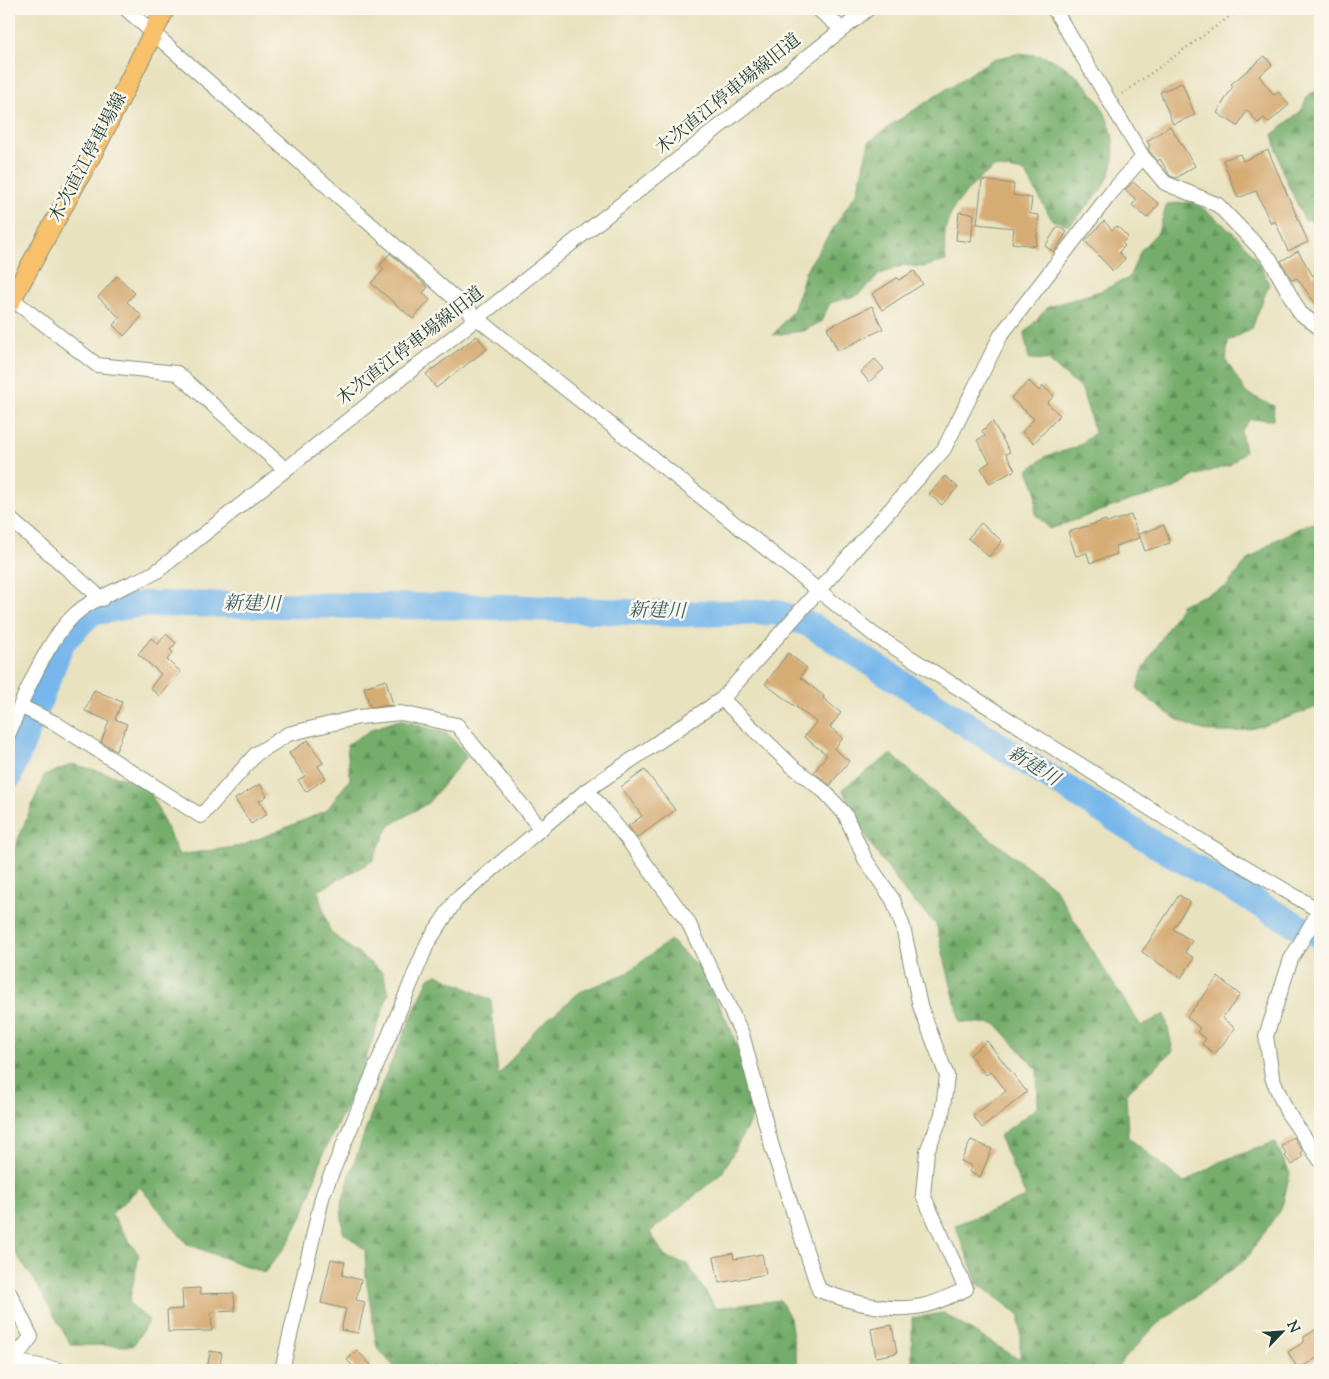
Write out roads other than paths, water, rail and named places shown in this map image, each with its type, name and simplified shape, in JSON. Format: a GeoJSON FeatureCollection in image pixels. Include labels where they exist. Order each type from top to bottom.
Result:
{"type":"FeatureCollection","features":[{"type":"Feature","properties":{"kind":"main road","name":"木次直江停車場線"},"geometry":{"type":"LineString","coordinates":[[10,302],[97,145],[165,9]]}},
{"type":"Feature","properties":{"kind":"street"},"geometry":{"type":"LineString","coordinates":[[126,9],[477,318],[873,634],[1318,914],[1291,959],[1266,1036],[1272,1077],[1287,1112],[1320,1160]]}},
{"type":"Feature","properties":{"kind":"street"},"geometry":{"type":"LineString","coordinates":[[818,9],[842,29]]}},
{"type":"Feature","properties":{"kind":"street","name":"木次直江停車場線旧道"},"geometry":{"type":"LineString","coordinates":[[9,733],[44,658],[62,629],[78,612],[156,572],[868,9]]}},
{"type":"Feature","properties":{"kind":"street"},"geometry":{"type":"LineString","coordinates":[[1054,9],[1143,157],[1165,182],[1218,205],[1270,259],[1300,313],[1320,328]]}},
{"type":"Feature","properties":{"kind":"street"},"geometry":{"type":"LineString","coordinates":[[282,1370],[323,1194],[428,942],[456,900],[587,790],[722,699],[944,449],[1001,335],[1110,194],[1143,157]]}},
{"type":"Feature","properties":{"kind":"street"},"geometry":{"type":"LineString","coordinates":[[10,302],[97,365],[177,373],[285,469]]}},
{"type":"Feature","properties":{"kind":"street"},"geometry":{"type":"LineString","coordinates":[[9,518],[102,599]]}},
{"type":"Feature","properties":{"kind":"street"},"geometry":{"type":"LineString","coordinates":[[587,790],[628,840],[688,922],[739,1025],[757,1085],[772,1147],[819,1290],[849,1302],[894,1308],[926,1306],[966,1289],[923,1195],[927,1151],[942,1115],[947,1076],[920,1006],[903,927],[893,900],[865,859],[846,814],[825,792],[792,766],[722,699]]}},
{"type":"Feature","properties":{"kind":"street"},"geometry":{"type":"LineString","coordinates":[[20,706],[56,723],[201,816],[256,754],[288,734],[359,718],[400,713],[457,725],[541,829]]}},
{"type":"Feature","properties":{"kind":"street"},"geometry":{"type":"LineString","coordinates":[[9,1292],[31,1337],[11,1364],[60,1370]]}},
{"type":"Feature","properties":{"kind":"waterway","name":"新建川"},"geometry":{"type":"LineString","coordinates":[[9,777],[63,641],[91,613],[143,604],[504,607],[676,614],[775,612],[811,625],[1156,845],[1303,929],[1320,935]]}}]}
